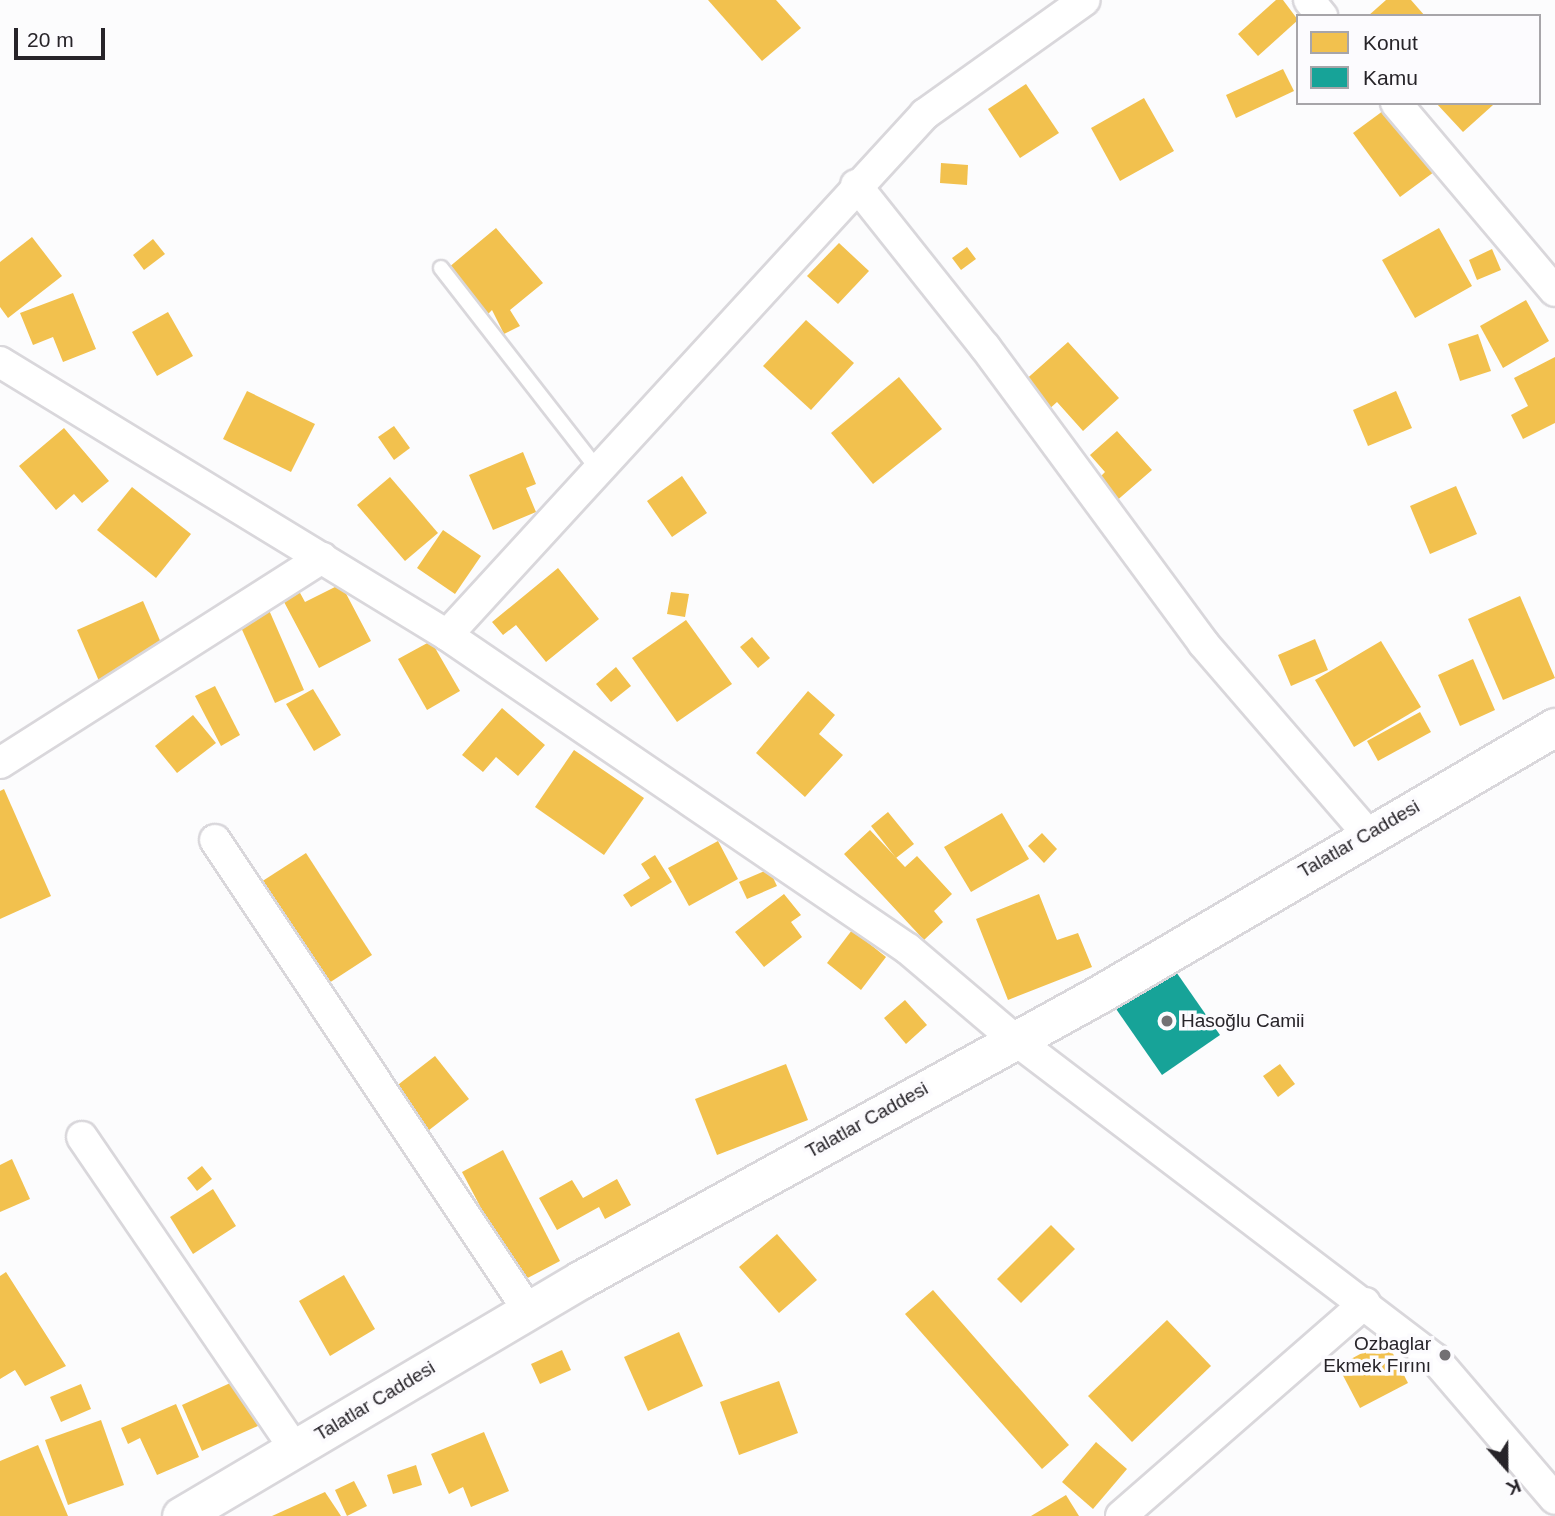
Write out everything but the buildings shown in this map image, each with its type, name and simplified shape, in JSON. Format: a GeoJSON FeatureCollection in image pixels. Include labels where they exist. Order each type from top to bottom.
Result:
{"type":"FeatureCollection","features":[{"type":"Feature","properties":{"kind":"street"},"geometry":{"type":"LineString","coordinates":[[447,635],[856,185],[925,114],[1085,0]]}},
{"type":"Feature","properties":{"kind":"street"},"geometry":{"type":"LineString","coordinates":[[1309,0],[1320,14]]}},
{"type":"Feature","properties":{"kind":"street"},"geometry":{"type":"LineString","coordinates":[[1398,105],[1555,291]]}},
{"type":"Feature","properties":{"kind":"street"},"geometry":{"type":"LineString","coordinates":[[856,185],[985,347],[1203,643],[1367,833]]}},
{"type":"Feature","properties":{"kind":"street"},"geometry":{"type":"LineString","coordinates":[[0,362],[447,635],[908,949],[1013,1038],[1365,1303],[1435,1359],[1555,1499]]}},
{"type":"Feature","properties":{"kind":"street"},"geometry":{"type":"LineString","coordinates":[[0,763],[322,558]]}},
{"type":"Feature","properties":{"kind":"street","name":"Talatlar Caddesi"},"geometry":{"type":"LineString","coordinates":[[181,1516],[528,1310],[1013,1038],[1098,995],[1367,833],[1555,727]]}},
{"type":"Feature","properties":{"kind":"street"},"geometry":{"type":"LineString","coordinates":[[215,841],[528,1310]]}},
{"type":"Feature","properties":{"kind":"street"},"geometry":{"type":"LineString","coordinates":[[82,1137],[295,1449]]}},
{"type":"Feature","properties":{"kind":"street"},"geometry":{"type":"LineString","coordinates":[[1121,1516],[1365,1303]]}},
{"type":"Feature","properties":{"kind":"lane"},"geometry":{"type":"LineString","coordinates":[[440,268],[598,470]]}},
{"type":"Feature","properties":{"kind":"place","name":"Hasoğlu Camii"},"geometry":{"type":"Point","coordinates":[1167,1021]}},
{"type":"Feature","properties":{"kind":"place","name":"Ozbaglar Ekmek Fırını"},"geometry":{"type":"Point","coordinates":[1445,1355]}}]}
